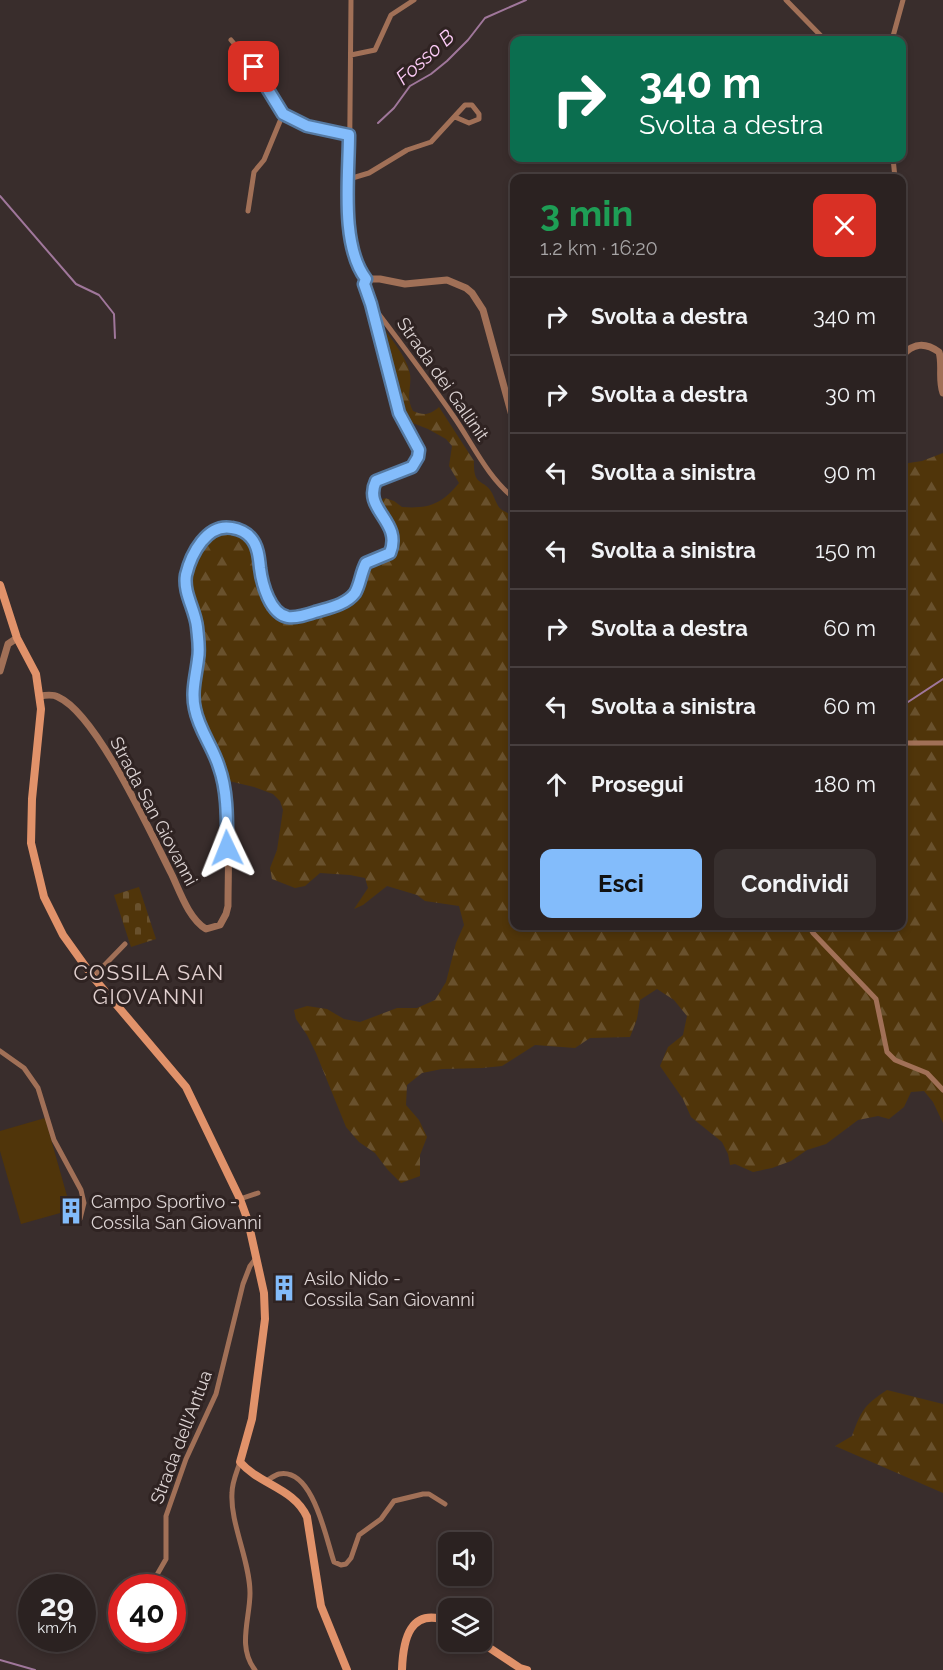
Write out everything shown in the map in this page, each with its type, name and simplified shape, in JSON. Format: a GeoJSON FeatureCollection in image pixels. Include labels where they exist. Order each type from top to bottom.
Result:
{"type":"FeatureCollection","features":[{"type":"Feature","properties":{"kind":"main road"},"geometry":{"type":"LineString","coordinates":[[0,585],[17,638],[36,674],[40,696],[31,843],[44,897],[63,935],[93,977],[186,1087],[240,1200],[257,1257],[264,1293],[265,1319],[252,1419],[240,1462],[247,1469],[297,1501],[307,1517],[321,1606],[347,1670]]}},
{"type":"Feature","properties":{"kind":"main road"},"geometry":{"type":"LineString","coordinates":[[402,1670],[404,1643],[408,1633],[415,1623],[425,1618],[438,1617]]}},
{"type":"Feature","properties":{"kind":"main road"},"geometry":{"type":"LineString","coordinates":[[492,1650],[520,1668],[527,1670]]}},
{"type":"Feature","properties":{"kind":"street"},"geometry":{"type":"LineString","coordinates":[[351,0],[349,179],[351,238],[356,262],[366,279],[405,284],[447,280],[472,293],[483,310],[510,408]]}},
{"type":"Feature","properties":{"kind":"street"},"geometry":{"type":"LineString","coordinates":[[351,55],[375,50],[391,15],[414,0]]}},
{"type":"Feature","properties":{"kind":"street"},"geometry":{"type":"LineString","coordinates":[[786,0],[821,36]]}},
{"type":"Feature","properties":{"kind":"street"},"geometry":{"type":"LineString","coordinates":[[893,36],[903,0]]}},
{"type":"Feature","properties":{"kind":"street"},"geometry":{"type":"LineString","coordinates":[[231,40],[254,67],[283,114],[307,126],[349,135]]}},
{"type":"Feature","properties":{"kind":"street"},"geometry":{"type":"LineString","coordinates":[[248,211],[254,172],[264,160],[283,114]]}},
{"type":"Feature","properties":{"kind":"street"},"geometry":{"type":"LineString","coordinates":[[349,179],[369,173],[407,150],[431,142],[455,117]]}},
{"type":"Feature","properties":{"kind":"street","name":"Strada San Giovanni"},"geometry":{"type":"LineString","coordinates":[[40,696],[57,696],[64,700],[96,734],[190,910],[206,929],[220,925],[228,906],[226,800],[219,765],[202,732],[195,709],[194,687],[199,646],[194,608],[185,590],[186,574],[207,534],[215,529],[227,527],[238,529],[252,539],[257,548],[264,586],[275,609],[281,615],[296,617],[345,602],[356,591],[366,563],[390,553],[394,543],[393,536],[372,496],[373,487],[376,481],[412,467],[419,450],[399,413],[364,284],[366,279]]}},
{"type":"Feature","properties":{"kind":"street","name":"Strada dei Gallinit"},"geometry":{"type":"LineString","coordinates":[[371,304],[453,415],[493,475],[510,494]]}},
{"type":"Feature","properties":{"kind":"street"},"geometry":{"type":"LineString","coordinates":[[906,352],[917,345],[925,345],[939,352],[940,386],[943,393]]}},
{"type":"Feature","properties":{"kind":"street"},"geometry":{"type":"LineString","coordinates":[[0,671],[8,644],[17,638]]}},
{"type":"Feature","properties":{"kind":"street"},"geometry":{"type":"LineString","coordinates":[[906,743],[943,743]]}},
{"type":"Feature","properties":{"kind":"street"},"geometry":{"type":"LineString","coordinates":[[811,930],[876,999],[887,1052],[895,1060],[927,1073],[943,1090]]}},
{"type":"Feature","properties":{"kind":"street"},"geometry":{"type":"LineString","coordinates":[[93,977],[125,944]]}},
{"type":"Feature","properties":{"kind":"street"},"geometry":{"type":"LineString","coordinates":[[0,1051],[24,1068],[38,1088],[54,1140],[81,1190],[84,1203],[80,1219]]}},
{"type":"Feature","properties":{"kind":"street"},"geometry":{"type":"LineString","coordinates":[[240,1200],[258,1193]]}},
{"type":"Feature","properties":{"kind":"street","name":"Strada dell'Antua"},"geometry":{"type":"LineString","coordinates":[[157,1574],[166,1559],[166,1516],[186,1459],[216,1394],[243,1284],[250,1266],[257,1257]]}},
{"type":"Feature","properties":{"kind":"street"},"geometry":{"type":"LineString","coordinates":[[240,1462],[231,1494],[232,1507],[248,1569],[250,1593],[246,1651],[255,1670]]}},
{"type":"Feature","properties":{"kind":"street"},"geometry":{"type":"LineString","coordinates":[[266,1481],[278,1474],[287,1474],[298,1479],[315,1503],[334,1562],[341,1565],[346,1564],[351,1558],[359,1535],[381,1519],[394,1502],[429,1494],[445,1504]]}},
{"type":"Feature","properties":{"kind":"green space"},"geometry":{"type":"Polygon","coordinates":[[[381,324],[402,354],[408,367],[409,401],[413,411],[427,414],[439,407],[474,461],[477,479],[489,488],[500,508],[510,514],[510,930],[906,930],[906,463],[922,461],[943,453],[943,1123],[933,1102],[924,1091],[911,1092],[904,1107],[889,1119],[878,1116],[858,1120],[826,1144],[807,1150],[791,1161],[753,1172],[735,1164],[730,1165],[722,1142],[691,1117],[683,1099],[660,1066],[668,1047],[683,1035],[687,1016],[674,1000],[657,989],[640,1000],[637,1019],[630,1037],[590,1038],[575,1048],[535,1045],[502,1066],[442,1069],[422,1073],[407,1085],[406,1105],[419,1120],[427,1137],[420,1155],[420,1176],[401,1183],[375,1153],[359,1142],[346,1127],[316,1053],[296,1019],[294,1010],[307,1006],[327,1009],[344,1019],[360,1022],[397,1008],[417,1008],[435,1000],[446,982],[456,943],[464,925],[459,906],[425,901],[417,895],[387,886],[363,905],[354,909],[368,888],[365,878],[320,873],[305,886],[295,888],[272,879],[270,868],[277,850],[283,810],[280,801],[273,794],[229,781],[203,723],[198,690],[204,648],[199,610],[190,583],[191,573],[206,544],[219,532],[231,533],[242,537],[252,549],[262,594],[267,607],[274,616],[281,620],[303,620],[326,614],[346,605],[356,596],[372,564],[393,555],[397,548],[395,532],[380,501],[385,498],[402,507],[427,506],[447,496],[459,483],[449,466],[452,446],[446,439],[410,422],[401,408],[381,324]]]}},
{"type":"Feature","properties":{"kind":"green space"},"geometry":{"type":"Polygon","coordinates":[[[139,887],[156,939],[131,947],[114,895],[139,887]]]}},
{"type":"Feature","properties":{"kind":"green space"},"geometry":{"type":"Polygon","coordinates":[[[45,1118],[71,1210],[21,1224],[0,1151],[0,1131],[45,1118]]]}},
{"type":"Feature","properties":{"kind":"green space"},"geometry":{"type":"Polygon","coordinates":[[[887,1390],[943,1404],[943,1493],[835,1446],[852,1436],[864,1409],[887,1390]]]}},
{"type":"Feature","properties":{"kind":"waterway","name":"Fosso B"},"geometry":{"type":"LineString","coordinates":[[378,123],[394,108],[410,86],[431,74],[447,61],[468,40],[485,18],[526,0]]}},
{"type":"Feature","properties":{"kind":"waterway"},"geometry":{"type":"LineString","coordinates":[[0,196],[76,284],[99,295],[114,314],[115,338]]}},
{"type":"Feature","properties":{"kind":"waterway"},"geometry":{"type":"LineString","coordinates":[[908,702],[943,679]]}},
{"type":"Feature","properties":{"kind":"waterway"},"geometry":{"type":"LineString","coordinates":[[0,1660],[35,1670]]}},
{"type":"Feature","properties":{"kind":"place","name":"Campo Sportivo - Cossila San Giovanni"},"geometry":{"type":"Point","coordinates":[71,1211]}},
{"type":"Feature","properties":{"kind":"place","name":"Asilo Nido - Cossila San Giovanni"},"geometry":{"type":"Point","coordinates":[284,1288]}},
{"type":"Feature","properties":{"kind":"district","name":"COSSILA SAN GIOVANNI"},"geometry":{"type":"Point","coordinates":[149,984]}},
{"type":"Feature","properties":{"kind":"route"},"geometry":{"type":"LineString","coordinates":[[227,848],[223,778],[215,754],[202,732],[195,709],[194,687],[199,646],[194,608],[185,590],[186,574],[190,565],[207,534],[215,529],[227,527],[238,529],[252,539],[257,548],[264,586],[275,609],[281,615],[288,617],[306,615],[345,602],[356,591],[366,563],[390,553],[394,543],[390,528],[372,496],[373,487],[376,481],[412,467],[419,450],[399,413],[364,284],[366,279],[359,271],[356,262],[349,222],[349,135],[307,126],[283,114],[254,67]]}}]}
